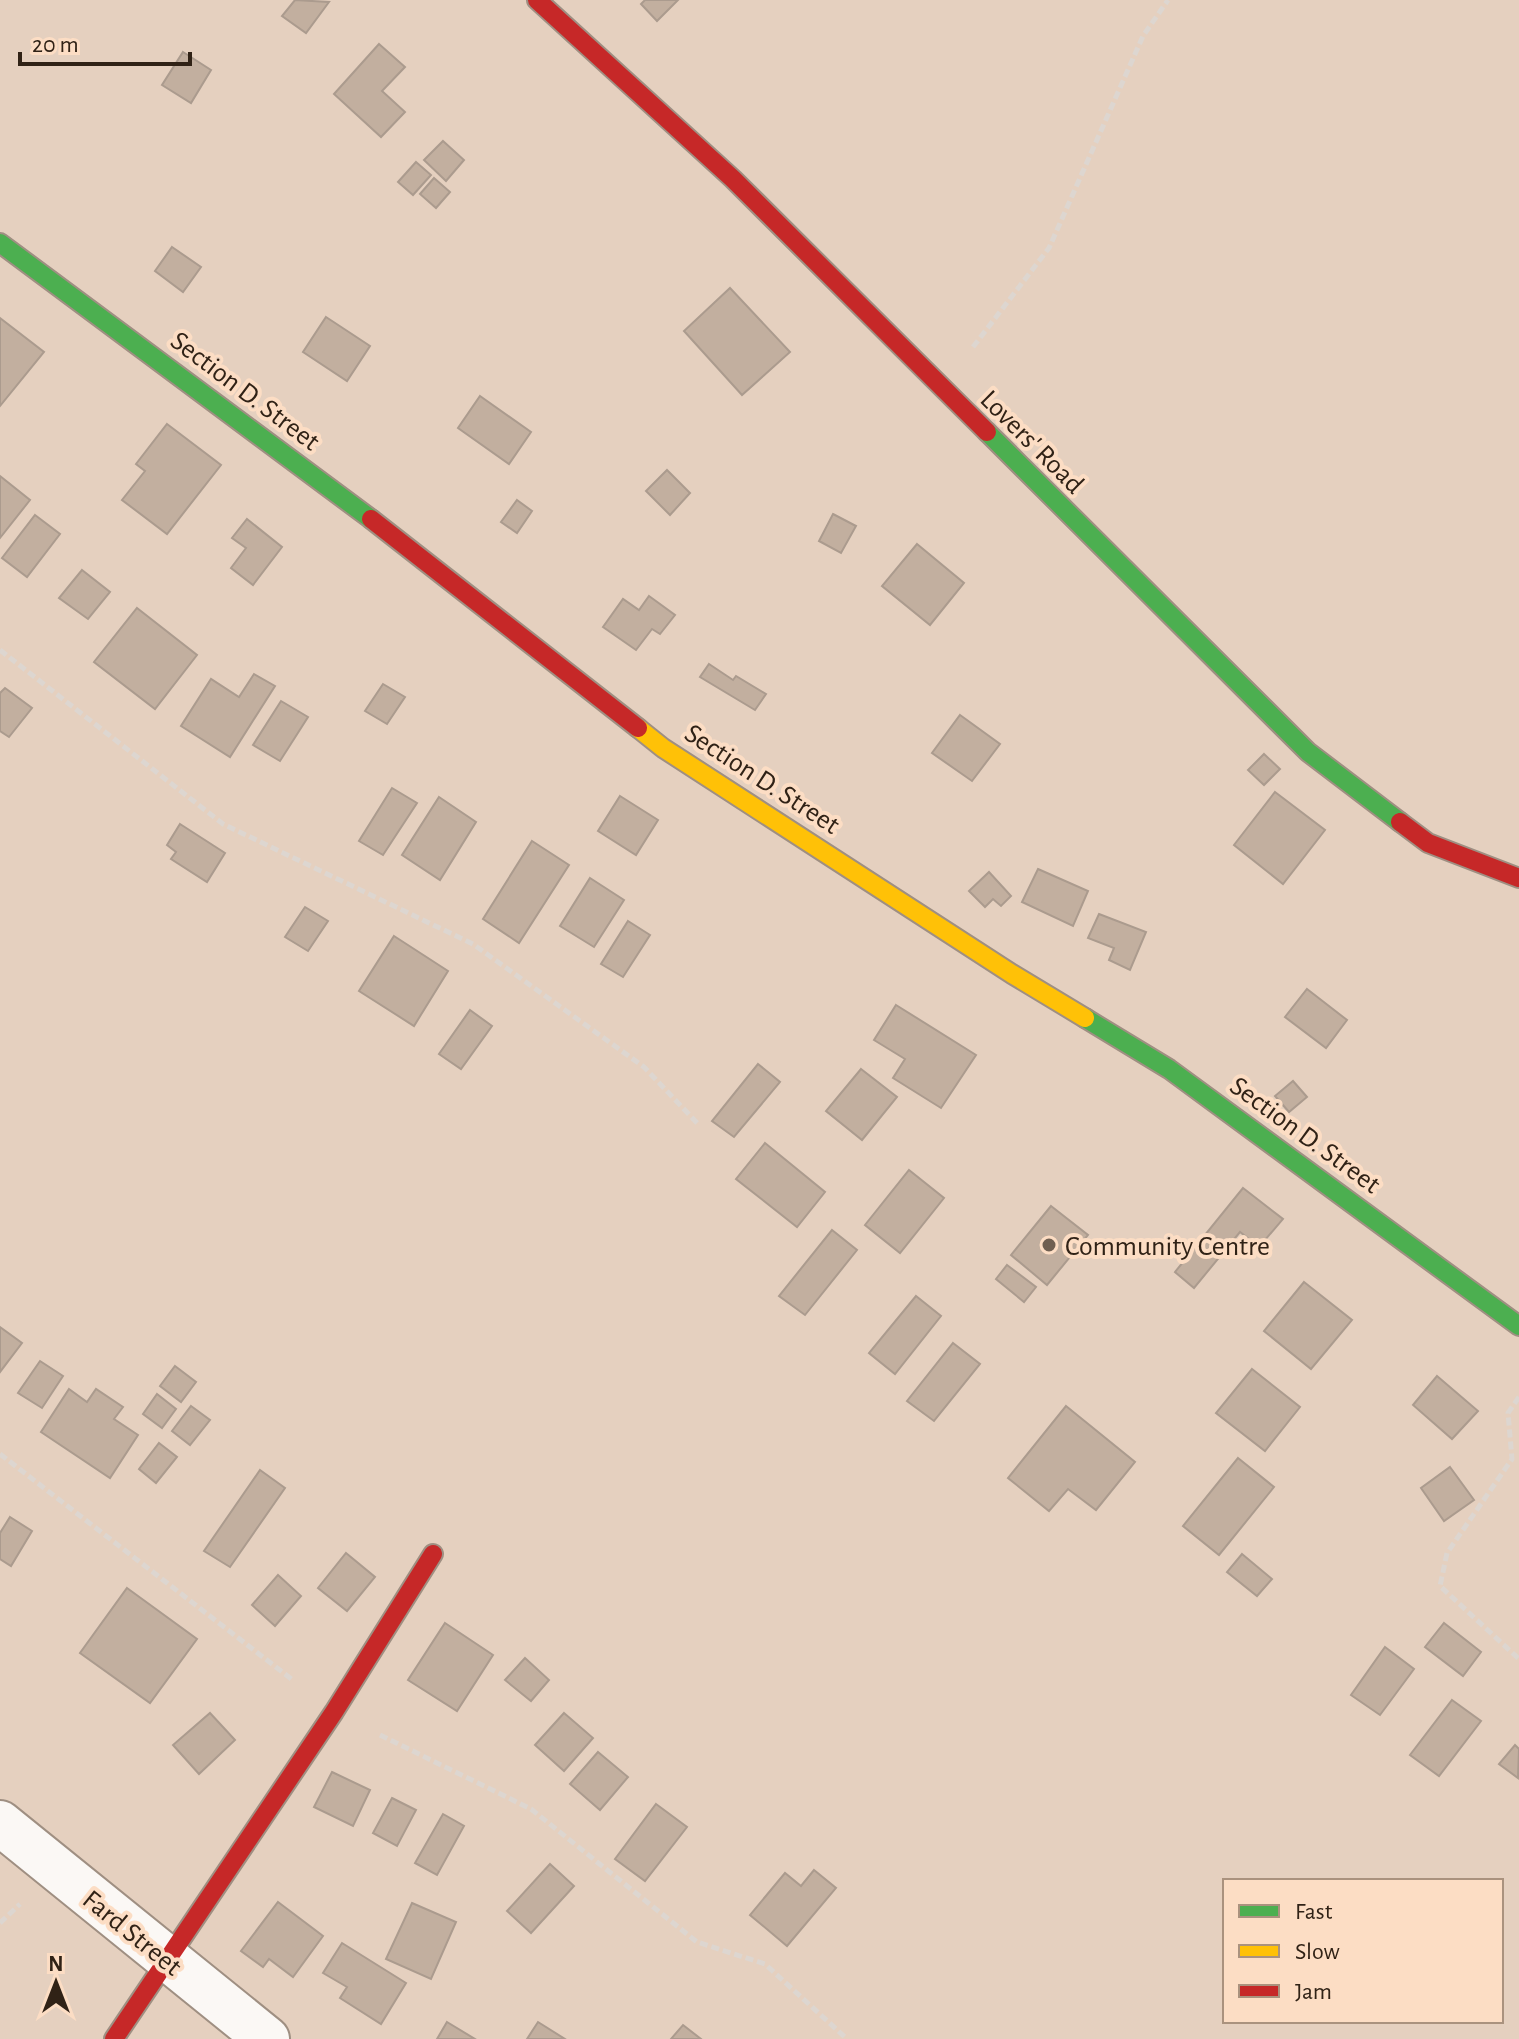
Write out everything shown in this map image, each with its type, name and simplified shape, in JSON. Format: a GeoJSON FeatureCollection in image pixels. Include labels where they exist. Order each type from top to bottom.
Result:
{"type":"FeatureCollection","features":[{"type":"Feature","properties":{"kind":"street","name":"Lovers' Road"},"geometry":{"type":"LineString","coordinates":[[537,0],[733,179],[1308,752],[1428,843],[1519,878]]}},
{"type":"Feature","properties":{"kind":"street","name":"Section D. Street"},"geometry":{"type":"LineString","coordinates":[[0,243],[386,530],[663,748],[1012,974],[1169,1069],[1519,1326]]}},
{"type":"Feature","properties":{"kind":"street"},"geometry":{"type":"LineString","coordinates":[[114,2039],[334,1712],[433,1554]]}},
{"type":"Feature","properties":{"kind":"street","name":"Fard Street"},"geometry":{"type":"LineString","coordinates":[[0,1823],[267,2039]]}},
{"type":"Feature","properties":{"kind":"path"},"geometry":{"type":"LineString","coordinates":[[941,389],[1049,248],[1143,36],[1168,0]]}},
{"type":"Feature","properties":{"kind":"path"},"geometry":{"type":"LineString","coordinates":[[0,650],[223,824],[473,944],[644,1067],[699,1125]]}},
{"type":"Feature","properties":{"kind":"path"},"geometry":{"type":"LineString","coordinates":[[1519,1397],[1508,1413],[1512,1459],[1447,1553],[1440,1586],[1519,1659]]}},
{"type":"Feature","properties":{"kind":"path"},"geometry":{"type":"LineString","coordinates":[[0,1454],[334,1712],[531,1809],[697,1942],[765,1964],[847,2039]]}},
{"type":"Feature","properties":{"kind":"building"},"geometry":{"type":"Polygon","coordinates":[[[295,0],[329,2],[306,33],[282,16],[295,0]]]}},
{"type":"Feature","properties":{"kind":"building"},"geometry":{"type":"Polygon","coordinates":[[[645,0],[678,0],[657,21],[641,4],[645,0]]]}},
{"type":"Feature","properties":{"kind":"building"},"geometry":{"type":"Polygon","coordinates":[[[379,44],[405,67],[382,91],[405,112],[381,137],[334,94],[379,44]]]}},
{"type":"Feature","properties":{"kind":"building"},"geometry":{"type":"Polygon","coordinates":[[[183,52],[211,70],[191,103],[162,85],[183,52]]]}},
{"type":"Feature","properties":{"kind":"building"},"geometry":{"type":"Polygon","coordinates":[[[443,141],[464,160],[446,181],[424,160],[443,141]]]}},
{"type":"Feature","properties":{"kind":"building"},"geometry":{"type":"Polygon","coordinates":[[[416,162],[431,175],[413,195],[398,182],[416,162]]]}},
{"type":"Feature","properties":{"kind":"building"},"geometry":{"type":"Polygon","coordinates":[[[434,178],[450,192],[436,208],[420,194],[434,178]]]}},
{"type":"Feature","properties":{"kind":"building"},"geometry":{"type":"Polygon","coordinates":[[[172,247],[201,267],[183,292],[155,271],[172,247]]]}},
{"type":"Feature","properties":{"kind":"building"},"geometry":{"type":"Polygon","coordinates":[[[730,288],[790,352],[742,395],[684,331],[730,288]]]}},
{"type":"Feature","properties":{"kind":"building"},"geometry":{"type":"Polygon","coordinates":[[[326,317],[370,346],[347,381],[303,352],[326,317]]]}},
{"type":"Feature","properties":{"kind":"building"},"geometry":{"type":"Polygon","coordinates":[[[0,318],[44,352],[0,406],[0,318]]]}},
{"type":"Feature","properties":{"kind":"building"},"geometry":{"type":"Polygon","coordinates":[[[480,396],[531,432],[509,464],[458,428],[480,396]]]}},
{"type":"Feature","properties":{"kind":"building"},"geometry":{"type":"Polygon","coordinates":[[[167,424],[221,465],[167,534],[122,500],[145,471],[136,464],[167,424]]]}},
{"type":"Feature","properties":{"kind":"building"},"geometry":{"type":"Polygon","coordinates":[[[667,470],[690,493],[670,515],[646,491],[667,470]]]}},
{"type":"Feature","properties":{"kind":"building"},"geometry":{"type":"Polygon","coordinates":[[[0,476],[30,500],[0,538],[0,476]]]}},
{"type":"Feature","properties":{"kind":"building"},"geometry":{"type":"Polygon","coordinates":[[[517,500],[532,511],[517,533],[501,522],[517,500]]]}},
{"type":"Feature","properties":{"kind":"building"},"geometry":{"type":"Polygon","coordinates":[[[833,514],[856,526],[841,553],[819,541],[833,514]]]}},
{"type":"Feature","properties":{"kind":"building"},"geometry":{"type":"Polygon","coordinates":[[[35,515],[60,534],[27,577],[2,558],[35,515]]]}},
{"type":"Feature","properties":{"kind":"building"},"geometry":{"type":"Polygon","coordinates":[[[247,519],[282,547],[253,585],[231,568],[246,548],[232,538],[247,519]]]}},
{"type":"Feature","properties":{"kind":"building"},"geometry":{"type":"Polygon","coordinates":[[[917,544],[964,583],[930,625],[882,586],[917,544]]]}},
{"type":"Feature","properties":{"kind":"building"},"geometry":{"type":"Polygon","coordinates":[[[82,570],[110,592],[88,619],[59,598],[82,570]]]}},
{"type":"Feature","properties":{"kind":"building"},"geometry":{"type":"Polygon","coordinates":[[[649,596],[675,615],[660,634],[652,629],[636,650],[603,627],[623,599],[639,610],[649,596]]]}},
{"type":"Feature","properties":{"kind":"building"},"geometry":{"type":"Polygon","coordinates":[[[137,608],[197,655],[155,709],[94,662],[137,608]]]}},
{"type":"Feature","properties":{"kind":"building"},"geometry":{"type":"Polygon","coordinates":[[[709,664],[733,680],[736,676],[766,694],[755,710],[700,677],[709,664]]]}},
{"type":"Feature","properties":{"kind":"building"},"geometry":{"type":"Polygon","coordinates":[[[254,674],[275,686],[230,757],[181,726],[211,679],[239,697],[254,674]]]}},
{"type":"Feature","properties":{"kind":"building"},"geometry":{"type":"Polygon","coordinates":[[[383,684],[405,697],[387,724],[365,711],[383,684]]]}},
{"type":"Feature","properties":{"kind":"building"},"geometry":{"type":"Polygon","coordinates":[[[5,688],[32,708],[9,737],[0,731],[0,693],[5,688]]]}},
{"type":"Feature","properties":{"kind":"building"},"geometry":{"type":"Polygon","coordinates":[[[281,701],[308,717],[280,761],[253,745],[281,701]]]}},
{"type":"Feature","properties":{"kind":"building"},"geometry":{"type":"Polygon","coordinates":[[[960,715],[1000,744],[972,781],[932,753],[960,715]]]}},
{"type":"Feature","properties":{"kind":"building"},"geometry":{"type":"Polygon","coordinates":[[[1264,754],[1280,769],[1264,785],[1248,770],[1264,754]]]}},
{"type":"Feature","properties":{"kind":"building"},"geometry":{"type":"Polygon","coordinates":[[[392,788],[417,803],[383,855],[359,841],[392,788]]]}},
{"type":"Feature","properties":{"kind":"building"},"geometry":{"type":"Polygon","coordinates":[[[1275,792],[1325,830],[1283,884],[1234,845],[1275,792]]]}},
{"type":"Feature","properties":{"kind":"building"},"geometry":{"type":"Polygon","coordinates":[[[620,796],[658,820],[636,855],[598,831],[620,796]]]}},
{"type":"Feature","properties":{"kind":"building"},"geometry":{"type":"Polygon","coordinates":[[[439,797],[476,822],[440,880],[402,855],[439,797]]]}},
{"type":"Feature","properties":{"kind":"building"},"geometry":{"type":"Polygon","coordinates":[[[180,824],[225,853],[207,882],[171,859],[176,852],[167,845],[180,824]]]}},
{"type":"Feature","properties":{"kind":"building"},"geometry":{"type":"Polygon","coordinates":[[[532,841],[569,865],[519,943],[483,919],[532,841]]]}},
{"type":"Feature","properties":{"kind":"building"},"geometry":{"type":"Polygon","coordinates":[[[1038,869],[1088,891],[1073,926],[1022,902],[1038,869]]]}},
{"type":"Feature","properties":{"kind":"building"},"geometry":{"type":"Polygon","coordinates":[[[989,872],[1011,896],[1001,906],[993,899],[985,907],[969,891],[989,872]]]}},
{"type":"Feature","properties":{"kind":"building"},"geometry":{"type":"Polygon","coordinates":[[[590,878],[624,900],[594,947],[560,926],[590,878]]]}},
{"type":"Feature","properties":{"kind":"building"},"geometry":{"type":"Polygon","coordinates":[[[305,907],[328,921],[308,951],[285,937],[305,907]]]}},
{"type":"Feature","properties":{"kind":"building"},"geometry":{"type":"Polygon","coordinates":[[[1099,914],[1146,932],[1130,970],[1109,960],[1114,948],[1088,938],[1099,914]]]}},
{"type":"Feature","properties":{"kind":"building"},"geometry":{"type":"Polygon","coordinates":[[[628,921],[650,935],[623,977],[601,964],[628,921]]]}},
{"type":"Feature","properties":{"kind":"building"},"geometry":{"type":"Polygon","coordinates":[[[394,936],[448,971],[414,1026],[359,991],[394,936]]]}},
{"type":"Feature","properties":{"kind":"building"},"geometry":{"type":"Polygon","coordinates":[[[1307,989],[1347,1020],[1326,1048],[1285,1017],[1307,989]]]}},
{"type":"Feature","properties":{"kind":"building"},"geometry":{"type":"Polygon","coordinates":[[[896,1005],[976,1055],[941,1108],[893,1078],[905,1059],[874,1040],[896,1005]]]}},
{"type":"Feature","properties":{"kind":"building"},"geometry":{"type":"Polygon","coordinates":[[[470,1010],[492,1026],[461,1069],[439,1054],[470,1010]]]}},
{"type":"Feature","properties":{"kind":"building"},"geometry":{"type":"Polygon","coordinates":[[[758,1064],[780,1082],[734,1137],[712,1121],[758,1064]]]}},
{"type":"Feature","properties":{"kind":"building"},"geometry":{"type":"Polygon","coordinates":[[[861,1069],[897,1097],[862,1140],[826,1111],[861,1069]]]}},
{"type":"Feature","properties":{"kind":"building"},"geometry":{"type":"Polygon","coordinates":[[[1293,1081],[1307,1097],[1289,1112],[1275,1096],[1293,1081]]]}},
{"type":"Feature","properties":{"kind":"building"},"geometry":{"type":"Polygon","coordinates":[[[765,1143],[825,1192],[797,1227],[736,1179],[765,1143]]]}},
{"type":"Feature","properties":{"kind":"building"},"geometry":{"type":"Polygon","coordinates":[[[909,1170],[944,1198],[900,1253],[865,1225],[909,1170]]]}},
{"type":"Feature","properties":{"kind":"building"},"geometry":{"type":"Polygon","coordinates":[[[1243,1188],[1283,1219],[1259,1247],[1240,1232],[1194,1288],[1175,1272],[1243,1188]]]}},
{"type":"Feature","properties":{"kind":"building","name":"Community Centre"},"geometry":{"type":"Polygon","coordinates":[[[1051,1206],[1088,1235],[1047,1285],[1011,1255],[1051,1206]]]}},
{"type":"Feature","properties":{"kind":"building"},"geometry":{"type":"Polygon","coordinates":[[[832,1230],[857,1250],[805,1315],[779,1296],[832,1230]]]}},
{"type":"Feature","properties":{"kind":"building"},"geometry":{"type":"Polygon","coordinates":[[[1007,1265],[1036,1287],[1024,1302],[996,1279],[1007,1265]]]}},
{"type":"Feature","properties":{"kind":"building"},"geometry":{"type":"Polygon","coordinates":[[[1304,1282],[1352,1320],[1311,1369],[1264,1331],[1304,1282]]]}},
{"type":"Feature","properties":{"kind":"building"},"geometry":{"type":"Polygon","coordinates":[[[916,1296],[941,1316],[895,1374],[869,1353],[916,1296]]]}},
{"type":"Feature","properties":{"kind":"building"},"geometry":{"type":"Polygon","coordinates":[[[0,1327],[22,1343],[0,1372],[0,1327]]]}},
{"type":"Feature","properties":{"kind":"building"},"geometry":{"type":"Polygon","coordinates":[[[953,1343],[980,1364],[934,1421],[907,1401],[953,1343]]]}},
{"type":"Feature","properties":{"kind":"building"},"geometry":{"type":"Polygon","coordinates":[[[40,1361],[63,1376],[42,1408],[18,1393],[40,1361]]]}},
{"type":"Feature","properties":{"kind":"building"},"geometry":{"type":"Polygon","coordinates":[[[175,1366],[196,1382],[181,1402],[160,1386],[175,1366]]]}},
{"type":"Feature","properties":{"kind":"building"},"geometry":{"type":"Polygon","coordinates":[[[1252,1369],[1300,1407],[1265,1451],[1216,1413],[1252,1369]]]}},
{"type":"Feature","properties":{"kind":"building"},"geometry":{"type":"Polygon","coordinates":[[[1437,1376],[1478,1411],[1452,1439],[1413,1405],[1437,1376]]]}},
{"type":"Feature","properties":{"kind":"building"},"geometry":{"type":"Polygon","coordinates":[[[69,1389],[87,1402],[96,1389],[123,1407],[114,1419],[138,1435],[110,1478],[41,1432],[69,1389]]]}},
{"type":"Feature","properties":{"kind":"building"},"geometry":{"type":"Polygon","coordinates":[[[157,1394],[176,1409],[162,1428],[143,1414],[157,1394]]]}},
{"type":"Feature","properties":{"kind":"building"},"geometry":{"type":"Polygon","coordinates":[[[191,1406],[210,1420],[190,1445],[172,1431],[191,1406]]]}},
{"type":"Feature","properties":{"kind":"building"},"geometry":{"type":"Polygon","coordinates":[[[1066,1406],[1135,1462],[1096,1510],[1068,1489],[1049,1511],[1008,1478],[1066,1406]]]}},
{"type":"Feature","properties":{"kind":"building"},"geometry":{"type":"Polygon","coordinates":[[[159,1443],[177,1457],[156,1483],[139,1469],[159,1443]]]}},
{"type":"Feature","properties":{"kind":"building"},"geometry":{"type":"Polygon","coordinates":[[[1238,1458],[1274,1487],[1219,1555],[1183,1526],[1238,1458]]]}},
{"type":"Feature","properties":{"kind":"building"},"geometry":{"type":"Polygon","coordinates":[[[1450,1467],[1474,1500],[1444,1521],[1421,1488],[1450,1467]]]}},
{"type":"Feature","properties":{"kind":"building"},"geometry":{"type":"Polygon","coordinates":[[[260,1470],[285,1488],[230,1567],[204,1551],[260,1470]]]}},
{"type":"Feature","properties":{"kind":"building"},"geometry":{"type":"Polygon","coordinates":[[[10,1517],[32,1531],[11,1566],[0,1559],[0,1533],[10,1517]]]}},
{"type":"Feature","properties":{"kind":"building"},"geometry":{"type":"Polygon","coordinates":[[[346,1553],[375,1577],[347,1611],[318,1588],[346,1553]]]}},
{"type":"Feature","properties":{"kind":"building"},"geometry":{"type":"Polygon","coordinates":[[[1242,1554],[1272,1579],[1257,1596],[1227,1572],[1242,1554]]]}},
{"type":"Feature","properties":{"kind":"building"},"geometry":{"type":"Polygon","coordinates":[[[278,1575],[301,1596],[275,1626],[252,1605],[278,1575]]]}},
{"type":"Feature","properties":{"kind":"building"},"geometry":{"type":"Polygon","coordinates":[[[127,1588],[197,1639],[150,1703],[80,1653],[127,1588]]]}},
{"type":"Feature","properties":{"kind":"building"},"geometry":{"type":"Polygon","coordinates":[[[445,1623],[493,1655],[457,1711],[408,1680],[445,1623]]]}},
{"type":"Feature","properties":{"kind":"building"},"geometry":{"type":"Polygon","coordinates":[[[1444,1623],[1481,1652],[1463,1676],[1425,1647],[1444,1623]]]}},
{"type":"Feature","properties":{"kind":"building"},"geometry":{"type":"Polygon","coordinates":[[[1385,1647],[1414,1669],[1380,1715],[1351,1695],[1385,1647]]]}},
{"type":"Feature","properties":{"kind":"building"},"geometry":{"type":"Polygon","coordinates":[[[525,1658],[549,1680],[531,1701],[505,1680],[525,1658]]]}},
{"type":"Feature","properties":{"kind":"building"},"geometry":{"type":"Polygon","coordinates":[[[1452,1700],[1481,1721],[1439,1776],[1410,1755],[1452,1700]]]}},
{"type":"Feature","properties":{"kind":"building"},"geometry":{"type":"Polygon","coordinates":[[[210,1713],[235,1740],[199,1774],[173,1745],[210,1713]]]}},
{"type":"Feature","properties":{"kind":"building"},"geometry":{"type":"Polygon","coordinates":[[[564,1713],[593,1738],[564,1771],[535,1745],[564,1713]]]}},
{"type":"Feature","properties":{"kind":"building"},"geometry":{"type":"Polygon","coordinates":[[[1515,1745],[1519,1749],[1518,1778],[1499,1764],[1515,1745]]]}},
{"type":"Feature","properties":{"kind":"building"},"geometry":{"type":"Polygon","coordinates":[[[598,1752],[628,1777],[600,1810],[570,1784],[598,1752]]]}},
{"type":"Feature","properties":{"kind":"building"},"geometry":{"type":"Polygon","coordinates":[[[332,1772],[370,1790],[353,1826],[314,1807],[332,1772]]]}},
{"type":"Feature","properties":{"kind":"building"},"geometry":{"type":"Polygon","coordinates":[[[392,1798],[416,1810],[397,1846],[373,1833],[392,1798]]]}},
{"type":"Feature","properties":{"kind":"building"},"geometry":{"type":"Polygon","coordinates":[[[656,1804],[687,1827],[645,1881],[615,1859],[656,1804]]]}},
{"type":"Feature","properties":{"kind":"building"},"geometry":{"type":"Polygon","coordinates":[[[443,1814],[464,1826],[437,1875],[415,1863],[443,1814]]]}},
{"type":"Feature","properties":{"kind":"building"},"geometry":{"type":"Polygon","coordinates":[[[550,1864],[574,1886],[531,1933],[507,1911],[550,1864]]]}},
{"type":"Feature","properties":{"kind":"building"},"geometry":{"type":"Polygon","coordinates":[[[814,1870],[836,1888],[787,1946],[750,1915],[785,1873],[801,1886],[814,1870]]]}},
{"type":"Feature","properties":{"kind":"building"},"geometry":{"type":"Polygon","coordinates":[[[278,1902],[323,1936],[293,1977],[269,1959],[263,1967],[241,1951],[278,1902]]]}},
{"type":"Feature","properties":{"kind":"building"},"geometry":{"type":"Polygon","coordinates":[[[412,1903],[456,1922],[431,1979],[386,1959],[412,1903]]]}},
{"type":"Feature","properties":{"kind":"building"},"geometry":{"type":"Polygon","coordinates":[[[342,1943],[406,1983],[381,2024],[340,1998],[347,1987],[323,1973],[342,1943]]]}},
{"type":"Feature","properties":{"kind":"building"},"geometry":{"type":"Polygon","coordinates":[[[447,2022],[475,2039],[437,2039],[447,2022]]]}},
{"type":"Feature","properties":{"kind":"building"},"geometry":{"type":"Polygon","coordinates":[[[538,2022],[565,2039],[527,2039],[538,2022]]]}},
{"type":"Feature","properties":{"kind":"building"},"geometry":{"type":"Polygon","coordinates":[[[683,2025],[701,2039],[671,2039],[683,2025]]]}},
{"type":"Feature","properties":{"kind":"traffic: fast"},"geometry":{"type":"LineString","coordinates":[[0,243],[371,519]]}},
{"type":"Feature","properties":{"kind":"traffic: fast"},"geometry":{"type":"LineString","coordinates":[[987,432],[1308,752],[1400,822]]}},
{"type":"Feature","properties":{"kind":"traffic: fast"},"geometry":{"type":"LineString","coordinates":[[1085,1018],[1169,1069],[1519,1326]]}},
{"type":"Feature","properties":{"kind":"traffic: slow"},"geometry":{"type":"LineString","coordinates":[[638,728],[663,748],[1085,1018]]}},
{"type":"Feature","properties":{"kind":"traffic: jam"},"geometry":{"type":"LineString","coordinates":[[537,0],[733,179],[987,432]]}},
{"type":"Feature","properties":{"kind":"traffic: jam"},"geometry":{"type":"LineString","coordinates":[[371,519],[638,728]]}},
{"type":"Feature","properties":{"kind":"traffic: jam"},"geometry":{"type":"LineString","coordinates":[[1400,822],[1428,843],[1519,878]]}},
{"type":"Feature","properties":{"kind":"traffic: jam"},"geometry":{"type":"LineString","coordinates":[[114,2039],[334,1712],[433,1554]]}},
{"type":"Feature","properties":{"kind":"place","name":"Community Centre"},"geometry":{"type":"Point","coordinates":[1049,1245]}}]}
